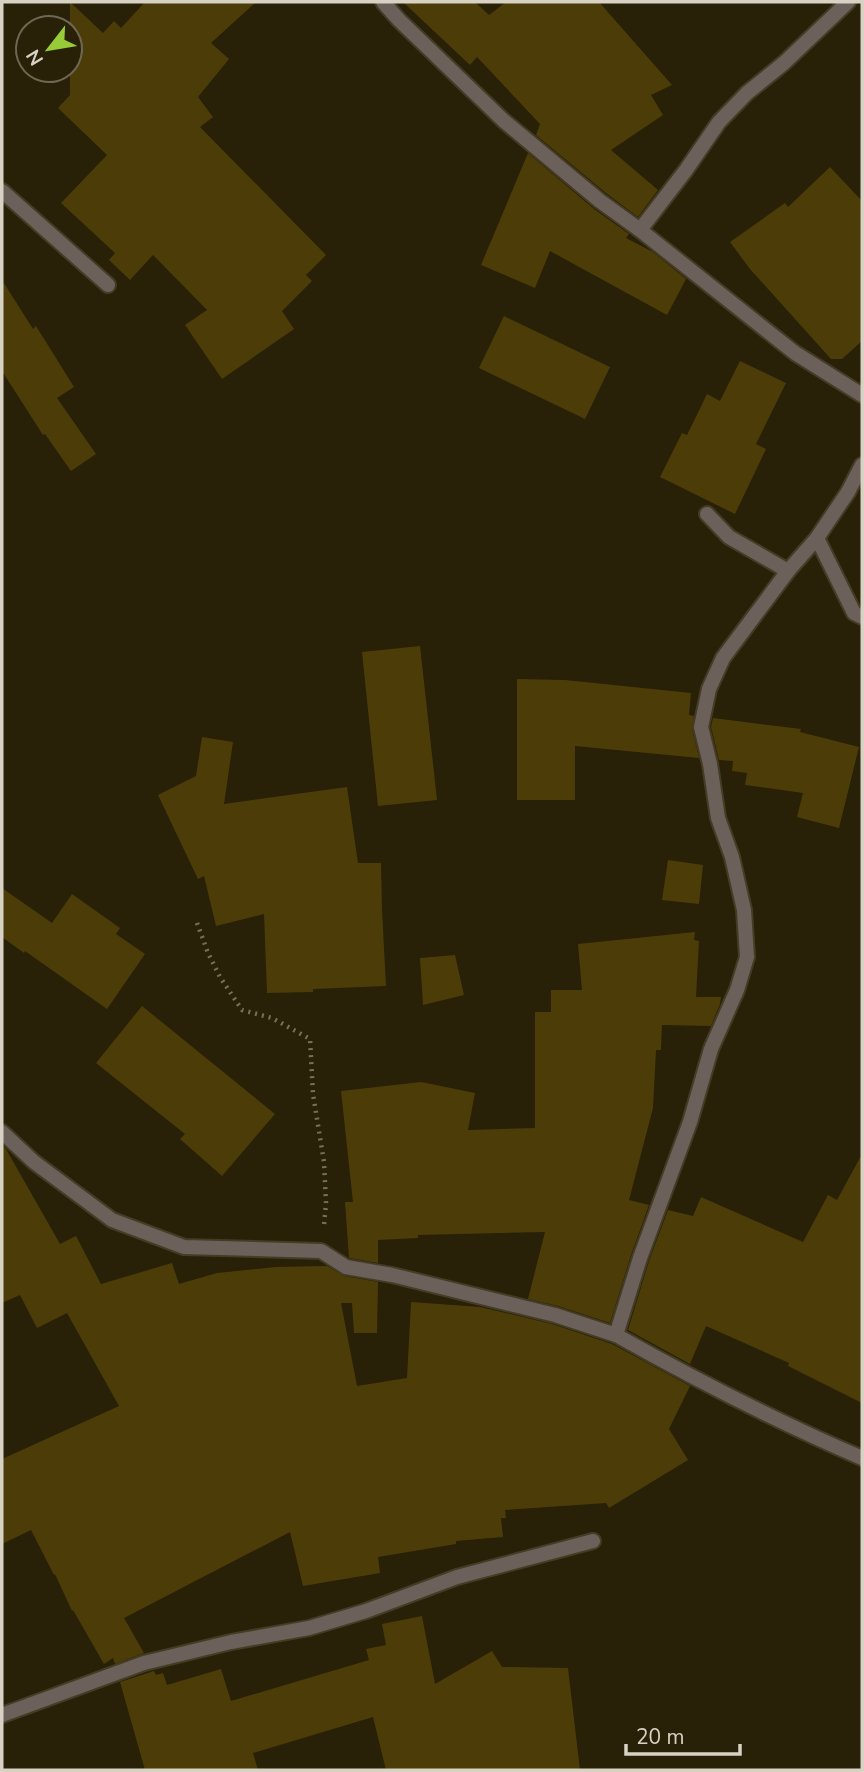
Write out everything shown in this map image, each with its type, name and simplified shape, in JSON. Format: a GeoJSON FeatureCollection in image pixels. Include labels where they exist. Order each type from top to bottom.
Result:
{"type":"FeatureCollection","features":[{"type":"Feature","properties":{"kind":"street"},"geometry":{"type":"LineString","coordinates":[[383,2],[504,121],[600,201],[795,353],[862,395]]}},
{"type":"Feature","properties":{"kind":"street"},"geometry":{"type":"LineString","coordinates":[[640,230],[687,170],[719,122],[747,93],[784,63],[848,2]]}},
{"type":"Feature","properties":{"kind":"street"},"geometry":{"type":"LineString","coordinates":[[2,191],[108,285]]}},
{"type":"Feature","properties":{"kind":"street"},"geometry":{"type":"LineString","coordinates":[[616,1335],[640,1258],[690,1122],[711,1049],[737,990],[747,957],[744,910],[732,857],[718,818],[701,727],[709,689],[723,658],[788,571],[817,538],[862,466]]}},
{"type":"Feature","properties":{"kind":"street"},"geometry":{"type":"LineString","coordinates":[[707,514],[729,537],[788,571]]}},
{"type":"Feature","properties":{"kind":"street"},"geometry":{"type":"LineString","coordinates":[[817,538],[854,613],[862,617]]}},
{"type":"Feature","properties":{"kind":"street"},"geometry":{"type":"LineString","coordinates":[[2,1132],[34,1162],[111,1220],[184,1247],[321,1251],[346,1267],[392,1275],[555,1315],[616,1335],[678,1370],[862,1458]]}},
{"type":"Feature","properties":{"kind":"street"},"geometry":{"type":"LineString","coordinates":[[2,1715],[144,1663],[231,1642],[309,1628],[366,1611],[457,1577],[593,1541]]}},
{"type":"Feature","properties":{"kind":"path"},"geometry":{"type":"LineString","coordinates":[[197,923],[214,965],[242,1010],[272,1018],[310,1039],[313,1094],[324,1162],[326,1203],[321,1251]]}},
{"type":"Feature","properties":{"kind":"building"},"geometry":{"type":"Polygon","coordinates":[[[70,2],[83,14],[70,14],[70,2]]]}},
{"type":"Feature","properties":{"kind":"building"},"geometry":{"type":"Polygon","coordinates":[[[145,2],[256,2],[211,43],[229,59],[198,97],[213,117],[200,127],[326,255],[306,275],[312,281],[282,311],[294,329],[222,379],[185,325],[207,310],[153,255],[130,280],[109,260],[115,253],[61,203],[107,155],[58,108],[70,95],[70,84],[84,84],[84,15],[103,33],[114,21],[121,28],[145,2]]]}},
{"type":"Feature","properties":{"kind":"building"},"geometry":{"type":"Polygon","coordinates":[[[403,2],[475,2],[489,15],[506,2],[599,2],[672,85],[651,95],[663,115],[611,150],[658,190],[638,217],[536,135],[540,124],[477,57],[470,65],[403,2]]]}},
{"type":"Feature","properties":{"kind":"building"},"geometry":{"type":"Polygon","coordinates":[[[528,153],[594,209],[629,234],[626,238],[653,252],[686,279],[667,315],[550,251],[535,288],[481,265],[528,153]]]}},
{"type":"Feature","properties":{"kind":"building"},"geometry":{"type":"Polygon","coordinates":[[[830,167],[862,201],[862,341],[842,359],[831,359],[750,269],[730,242],[785,203],[788,207],[830,167]]]}},
{"type":"Feature","properties":{"kind":"building"},"geometry":{"type":"Polygon","coordinates":[[[2,280],[33,329],[36,326],[74,387],[57,398],[96,454],[71,471],[45,434],[43,435],[2,371],[2,280]]]}},
{"type":"Feature","properties":{"kind":"building"},"geometry":{"type":"Polygon","coordinates":[[[504,316],[610,367],[585,419],[479,368],[504,316]]]}},
{"type":"Feature","properties":{"kind":"building"},"geometry":{"type":"Polygon","coordinates":[[[740,361],[786,383],[756,444],[766,449],[735,514],[660,477],[682,433],[687,435],[707,394],[720,401],[740,361]]]}},
{"type":"Feature","properties":{"kind":"building"},"geometry":{"type":"Polygon","coordinates":[[[420,646],[437,800],[378,806],[362,652],[420,646]]]}},
{"type":"Feature","properties":{"kind":"building"},"geometry":{"type":"Polygon","coordinates":[[[517,679],[565,680],[691,693],[689,715],[694,716],[692,729],[699,758],[575,746],[575,800],[517,800],[517,679]]]}},
{"type":"Feature","properties":{"kind":"building"},"geometry":{"type":"Polygon","coordinates":[[[713,718],[801,729],[800,732],[859,747],[839,828],[797,817],[803,793],[745,785],[747,773],[732,771],[733,761],[719,760],[711,727],[713,718]]]}},
{"type":"Feature","properties":{"kind":"building"},"geometry":{"type":"Polygon","coordinates":[[[202,737],[233,742],[224,804],[347,787],[358,863],[381,863],[386,986],[267,993],[264,914],[216,926],[204,876],[198,879],[158,795],[196,776],[202,737]]]}},
{"type":"Feature","properties":{"kind":"building"},"geometry":{"type":"Polygon","coordinates":[[[668,860],[703,865],[699,904],[662,900],[668,860]]]}},
{"type":"Feature","properties":{"kind":"building"},"geometry":{"type":"Polygon","coordinates":[[[2,888],[52,923],[72,894],[120,928],[116,934],[145,954],[107,1009],[2,937],[2,888]]]}},
{"type":"Feature","properties":{"kind":"building"},"geometry":{"type":"Polygon","coordinates":[[[695,932],[694,940],[699,941],[696,997],[721,997],[720,1004],[711,1026],[662,1025],[661,1050],[656,1050],[653,1108],[629,1200],[649,1205],[610,1323],[528,1299],[545,1232],[418,1235],[418,1238],[378,1240],[378,1263],[349,1258],[345,1202],[353,1202],[341,1091],[421,1082],[475,1093],[468,1130],[535,1128],[535,1012],[551,1012],[551,990],[582,990],[578,944],[695,932]]]}},
{"type":"Feature","properties":{"kind":"building"},"geometry":{"type":"Polygon","coordinates":[[[455,955],[464,995],[423,1005],[420,958],[455,955]]]}},
{"type":"Feature","properties":{"kind":"building"},"geometry":{"type":"Polygon","coordinates":[[[142,1006],[275,1114],[222,1176],[180,1139],[185,1134],[96,1063],[142,1006]]]}},
{"type":"Feature","properties":{"kind":"building"},"geometry":{"type":"Polygon","coordinates":[[[2,1145],[60,1244],[76,1236],[101,1284],[172,1263],[179,1284],[217,1273],[276,1267],[327,1266],[344,1276],[378,1282],[377,1333],[354,1333],[352,1303],[341,1303],[357,1386],[407,1378],[411,1302],[480,1307],[552,1324],[612,1344],[690,1386],[669,1429],[688,1460],[609,1508],[606,1503],[505,1510],[506,1518],[501,1518],[503,1537],[456,1541],[456,1544],[378,1557],[380,1573],[303,1586],[290,1532],[124,1618],[144,1653],[115,1664],[113,1658],[104,1664],[72,1611],[31,1530],[2,1544],[2,1459],[119,1406],[67,1313],[37,1328],[20,1295],[2,1303],[2,1145]]]}},
{"type":"Feature","properties":{"kind":"building"},"geometry":{"type":"Polygon","coordinates":[[[862,1154],[862,1403],[788,1366],[789,1363],[706,1326],[690,1364],[628,1330],[668,1210],[693,1216],[701,1197],[803,1242],[828,1195],[837,1200],[862,1154]]]}},
{"type":"Feature","properties":{"kind":"building"},"geometry":{"type":"Polygon","coordinates":[[[422,1616],[435,1684],[492,1651],[502,1667],[568,1668],[580,1770],[386,1770],[373,1717],[253,1753],[258,1770],[145,1770],[120,1682],[154,1671],[156,1675],[163,1673],[167,1685],[221,1669],[231,1701],[369,1660],[366,1649],[386,1645],[382,1624],[422,1616]]]}}]}
